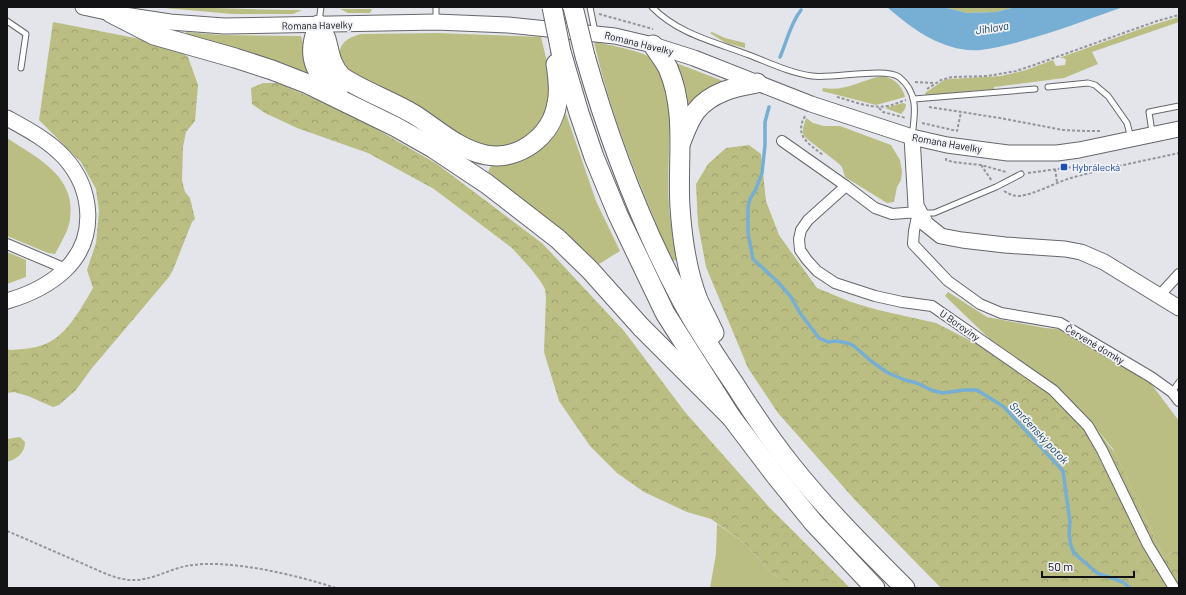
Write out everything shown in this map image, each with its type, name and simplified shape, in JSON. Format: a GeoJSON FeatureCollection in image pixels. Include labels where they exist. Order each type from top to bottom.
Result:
{"type":"FeatureCollection","features":[{"type":"Feature","properties":{"kind":"highway"},"geometry":{"type":"LineString","coordinates":[[320,16],[332,62],[336,71],[342,77],[414,115],[466,148],[487,155],[508,154],[525,148],[540,137],[553,119],[557,105],[558,93],[558,51],[552,7]]}},
{"type":"Feature","properties":{"kind":"highway"},"geometry":{"type":"LineString","coordinates":[[573,7],[599,104],[637,207],[682,300],[712,350],[748,405],[790,464],[827,508],[905,588]]}},
{"type":"Feature","properties":{"kind":"highway"},"geometry":{"type":"LineString","coordinates":[[111,13],[154,35],[235,58],[308,84],[363,110],[433,148],[487,184],[558,239],[590,270],[641,327],[730,417]]}},
{"type":"Feature","properties":{"kind":"highway"},"geometry":{"type":"LineString","coordinates":[[320,16],[313,37],[312,50],[317,70],[322,79],[363,110]]}},
{"type":"Feature","properties":{"kind":"highway"},"geometry":{"type":"LineString","coordinates":[[653,45],[667,67],[675,90],[678,108],[680,143],[680,207],[685,253],[698,299],[748,405]]}},
{"type":"Feature","properties":{"kind":"highway"},"geometry":{"type":"LineString","coordinates":[[558,51],[586,135],[618,215],[665,313],[730,417],[774,475],[813,522],[875,588]]}},
{"type":"Feature","properties":{"kind":"highway"},"geometry":{"type":"LineString","coordinates":[[680,143],[696,111],[706,102],[732,88],[757,83]]}},
{"type":"Feature","properties":{"kind":"street","name":"Romana Havelky"},"geometry":{"type":"LineString","coordinates":[[82,7],[170,22],[224,26],[320,16],[508,25],[615,36],[653,45],[694,58],[811,104],[912,137],[1008,153],[1057,153],[1179,129]]}},
{"type":"Feature","properties":{"kind":"street"},"geometry":{"type":"LineString","coordinates":[[7,118],[36,134],[52,145],[72,167],[84,189],[88,213],[87,227],[83,242],[75,258],[66,269],[44,286],[7,301]]}},
{"type":"Feature","properties":{"kind":"street"},"geometry":{"type":"LineString","coordinates":[[912,137],[915,201],[918,212],[926,224],[941,236],[983,242],[1057,248],[1081,252],[1104,262],[1179,308]]}},
{"type":"Feature","properties":{"kind":"street"},"geometry":{"type":"LineString","coordinates":[[782,141],[875,208],[892,214],[918,212]]}},
{"type":"Feature","properties":{"kind":"street","name":"U Boroviny"},"geometry":{"type":"LineString","coordinates":[[846,186],[808,220],[801,230],[799,239],[800,250],[807,260],[817,271],[835,283],[875,296],[902,302],[932,306],[1053,390],[1088,426],[1102,450],[1148,545],[1174,588]]}},
{"type":"Feature","properties":{"kind":"street","name":"Červené domky"},"geometry":{"type":"LineString","coordinates":[[918,212],[913,244],[948,281],[974,300],[1001,313],[1060,323],[1151,376],[1172,392],[1179,402]]}},
{"type":"Feature","properties":{"kind":"street"},"geometry":{"type":"LineString","coordinates":[[7,244],[66,269]]}},
{"type":"Feature","properties":{"kind":"street"},"geometry":{"type":"LineString","coordinates":[[1159,296],[1179,274]]}},
{"type":"Feature","properties":{"kind":"lane"},"geometry":{"type":"LineString","coordinates":[[436,7],[436,22]]}},
{"type":"Feature","properties":{"kind":"lane"},"geometry":{"type":"LineString","coordinates":[[590,7],[595,33]]}},
{"type":"Feature","properties":{"kind":"lane"},"geometry":{"type":"LineString","coordinates":[[652,7],[672,24],[695,36],[793,73],[813,76],[884,72],[898,76],[911,91],[914,99],[912,137]]}},
{"type":"Feature","properties":{"kind":"lane"},"geometry":{"type":"LineString","coordinates":[[7,22],[26,34],[21,68]]}},
{"type":"Feature","properties":{"kind":"lane"},"geometry":{"type":"LineString","coordinates":[[1048,87],[1088,83],[1102,89],[1127,123],[1131,139]]}},
{"type":"Feature","properties":{"kind":"lane"},"geometry":{"type":"LineString","coordinates":[[914,99],[1035,89]]}},
{"type":"Feature","properties":{"kind":"lane"},"geometry":{"type":"LineString","coordinates":[[1153,134],[1149,112],[1179,106]]}},
{"type":"Feature","properties":{"kind":"lane"},"geometry":{"type":"LineString","coordinates":[[918,212],[926,214],[934,213],[996,187],[1021,174]]}},
{"type":"Feature","properties":{"kind":"lane"},"geometry":{"type":"LineString","coordinates":[[1172,392],[1179,382]]}},
{"type":"Feature","properties":{"kind":"path"},"geometry":{"type":"LineString","coordinates":[[250,7],[300,7]]}},
{"type":"Feature","properties":{"kind":"path"},"geometry":{"type":"LineString","coordinates":[[836,97],[879,108],[890,106],[904,100],[914,99],[936,83],[952,77],[988,76],[1016,70],[1157,21],[1179,15]]}},
{"type":"Feature","properties":{"kind":"path"},"geometry":{"type":"LineString","coordinates":[[904,82],[936,83]]}},
{"type":"Feature","properties":{"kind":"path"},"geometry":{"type":"LineString","coordinates":[[914,99],[928,107],[1000,118],[1063,130],[1102,131]]}},
{"type":"Feature","properties":{"kind":"path"},"geometry":{"type":"LineString","coordinates":[[811,104],[803,119],[801,132],[804,140],[827,158]]}},
{"type":"Feature","properties":{"kind":"path"},"geometry":{"type":"LineString","coordinates":[[950,130],[957,131],[961,112]]}},
{"type":"Feature","properties":{"kind":"path"},"geometry":{"type":"LineString","coordinates":[[946,160],[981,166],[996,187],[1014,196],[1020,196],[1057,182],[1086,174],[1179,153]]}},
{"type":"Feature","properties":{"kind":"path"},"geometry":{"type":"LineString","coordinates":[[1055,169],[1057,182]]}},
{"type":"Feature","properties":{"kind":"path"},"geometry":{"type":"LineString","coordinates":[[7,530],[112,576],[131,580],[148,579],[186,566],[216,564],[258,569],[311,580],[336,588]]}},
{"type":"Feature","properties":{"kind":"green space"},"geometry":{"type":"Polygon","coordinates":[[[153,7],[302,10],[293,14],[233,14],[153,7]]]}},
{"type":"Feature","properties":{"kind":"green space"},"geometry":{"type":"Polygon","coordinates":[[[943,7],[1015,7],[996,12],[967,13],[943,7]]]}},
{"type":"Feature","properties":{"kind":"green space"},"geometry":{"type":"Polygon","coordinates":[[[340,9],[372,9],[370,13],[348,13],[340,9]]]}},
{"type":"Feature","properties":{"kind":"green space"},"geometry":{"type":"Polygon","coordinates":[[[1179,17],[1179,22],[1092,52],[1098,64],[1064,78],[994,87],[994,89],[926,95],[925,93],[944,80],[948,79],[1001,76],[1026,70],[1053,60],[1056,66],[1065,65],[1066,60],[1064,58],[1059,58],[1146,27],[1179,17]]]}},
{"type":"Feature","properties":{"kind":"green space"},"geometry":{"type":"Polygon","coordinates":[[[53,22],[156,42],[178,50],[188,57],[198,85],[195,121],[186,132],[183,147],[182,180],[185,192],[190,198],[195,219],[192,222],[173,270],[169,277],[92,368],[76,390],[59,405],[53,407],[28,396],[14,392],[7,393],[7,349],[29,348],[46,344],[63,332],[76,315],[93,288],[87,270],[96,243],[99,211],[96,189],[81,162],[39,120],[53,22]]]}},
{"type":"Feature","properties":{"kind":"green space"},"geometry":{"type":"Polygon","coordinates":[[[186,32],[221,35],[301,36],[312,76],[186,36],[186,32]]]}},
{"type":"Feature","properties":{"kind":"green space"},"geometry":{"type":"Polygon","coordinates":[[[712,32],[725,38],[745,43],[745,48],[726,43],[710,33],[712,32]]]}},
{"type":"Feature","properties":{"kind":"green space"},"geometry":{"type":"Polygon","coordinates":[[[438,33],[541,37],[551,79],[550,105],[539,129],[510,148],[477,146],[352,73],[342,61],[340,55],[342,45],[346,40],[361,34],[438,33]]]}},
{"type":"Feature","properties":{"kind":"green space"},"geometry":{"type":"Polygon","coordinates":[[[594,42],[623,48],[646,55],[654,63],[664,80],[668,98],[669,113],[668,190],[672,233],[677,260],[672,261],[628,153],[609,98],[594,42]]]}},
{"type":"Feature","properties":{"kind":"green space"},"geometry":{"type":"Polygon","coordinates":[[[676,63],[723,81],[723,83],[684,114],[676,63]]]}},
{"type":"Feature","properties":{"kind":"green space"},"geometry":{"type":"Polygon","coordinates":[[[882,76],[894,80],[902,89],[905,97],[876,105],[822,91],[823,88],[831,89],[846,87],[882,76]]]}},
{"type":"Feature","properties":{"kind":"green space"},"geometry":{"type":"Polygon","coordinates":[[[263,83],[278,83],[354,116],[437,164],[543,244],[624,331],[685,412],[769,507],[850,588],[796,588],[772,574],[742,541],[711,519],[687,512],[644,492],[617,473],[590,446],[559,401],[544,352],[545,289],[531,269],[512,248],[434,189],[368,153],[297,128],[265,113],[252,104],[251,88],[263,83]]]}},
{"type":"Feature","properties":{"kind":"green space"},"geometry":{"type":"Polygon","coordinates":[[[903,103],[906,105],[901,114],[885,108],[903,103]]]}},
{"type":"Feature","properties":{"kind":"green space"},"geometry":{"type":"Polygon","coordinates":[[[564,108],[596,201],[620,251],[599,264],[554,224],[488,172],[492,164],[513,163],[535,152],[564,108]]]}},
{"type":"Feature","properties":{"kind":"green space"},"geometry":{"type":"Polygon","coordinates":[[[806,118],[813,123],[824,126],[840,126],[891,145],[900,160],[902,172],[894,202],[887,203],[845,177],[842,167],[803,134],[806,118]]]}},
{"type":"Feature","properties":{"kind":"green space"},"geometry":{"type":"Polygon","coordinates":[[[7,138],[42,161],[61,180],[67,191],[71,205],[70,220],[66,233],[55,254],[48,253],[7,236],[7,138]]]}},
{"type":"Feature","properties":{"kind":"green space"},"geometry":{"type":"Polygon","coordinates":[[[749,145],[761,154],[766,201],[779,235],[817,288],[851,302],[878,310],[936,323],[1047,380],[1085,415],[1115,453],[1164,558],[1179,548],[1179,588],[941,588],[855,500],[778,413],[748,368],[706,267],[698,224],[696,184],[708,164],[726,148],[749,145]]]}},
{"type":"Feature","properties":{"kind":"green space"},"geometry":{"type":"Polygon","coordinates":[[[7,252],[26,260],[26,277],[7,284],[7,252]]]}},
{"type":"Feature","properties":{"kind":"green space"},"geometry":{"type":"Polygon","coordinates":[[[948,292],[987,317],[1058,329],[1149,381],[1179,421],[1179,548],[1164,558],[1113,449],[1085,415],[1047,380],[998,347],[945,296],[948,292]]]}},
{"type":"Feature","properties":{"kind":"green space"},"geometry":{"type":"Polygon","coordinates":[[[20,437],[25,442],[24,449],[17,457],[7,462],[7,439],[20,437]]]}},
{"type":"Feature","properties":{"kind":"green space"},"geometry":{"type":"Polygon","coordinates":[[[717,524],[742,541],[772,574],[797,588],[710,588],[716,554],[717,524]]]}},
{"type":"Feature","properties":{"kind":"water","name":"Jihlava"},"geometry":{"type":"Polygon","coordinates":[[[887,7],[943,7],[967,13],[996,12],[1015,7],[1123,7],[1015,43],[995,48],[968,50],[940,43],[930,38],[912,27],[887,7]]]}},
{"type":"Feature","properties":{"kind":"waterway","name":"Smrčenský potok"},"geometry":{"type":"LineString","coordinates":[[780,57],[791,27],[801,10]]}},
{"type":"Feature","properties":{"kind":"waterway","name":"Smrčenský potok"},"geometry":{"type":"LineString","coordinates":[[769,107],[765,122],[765,145],[762,173],[748,207],[748,233],[753,259],[778,282],[791,297],[800,313],[819,338],[828,342],[836,341],[848,343],[888,373],[917,383],[931,390],[943,393],[977,390],[1004,407],[1063,471],[1070,522],[1069,534],[1074,553],[1097,573],[1123,582],[1130,588]]}},
{"type":"Feature","properties":{"kind":"place","name":"Hybrálecká"},"geometry":{"type":"Point","coordinates":[1064,167]}}]}
